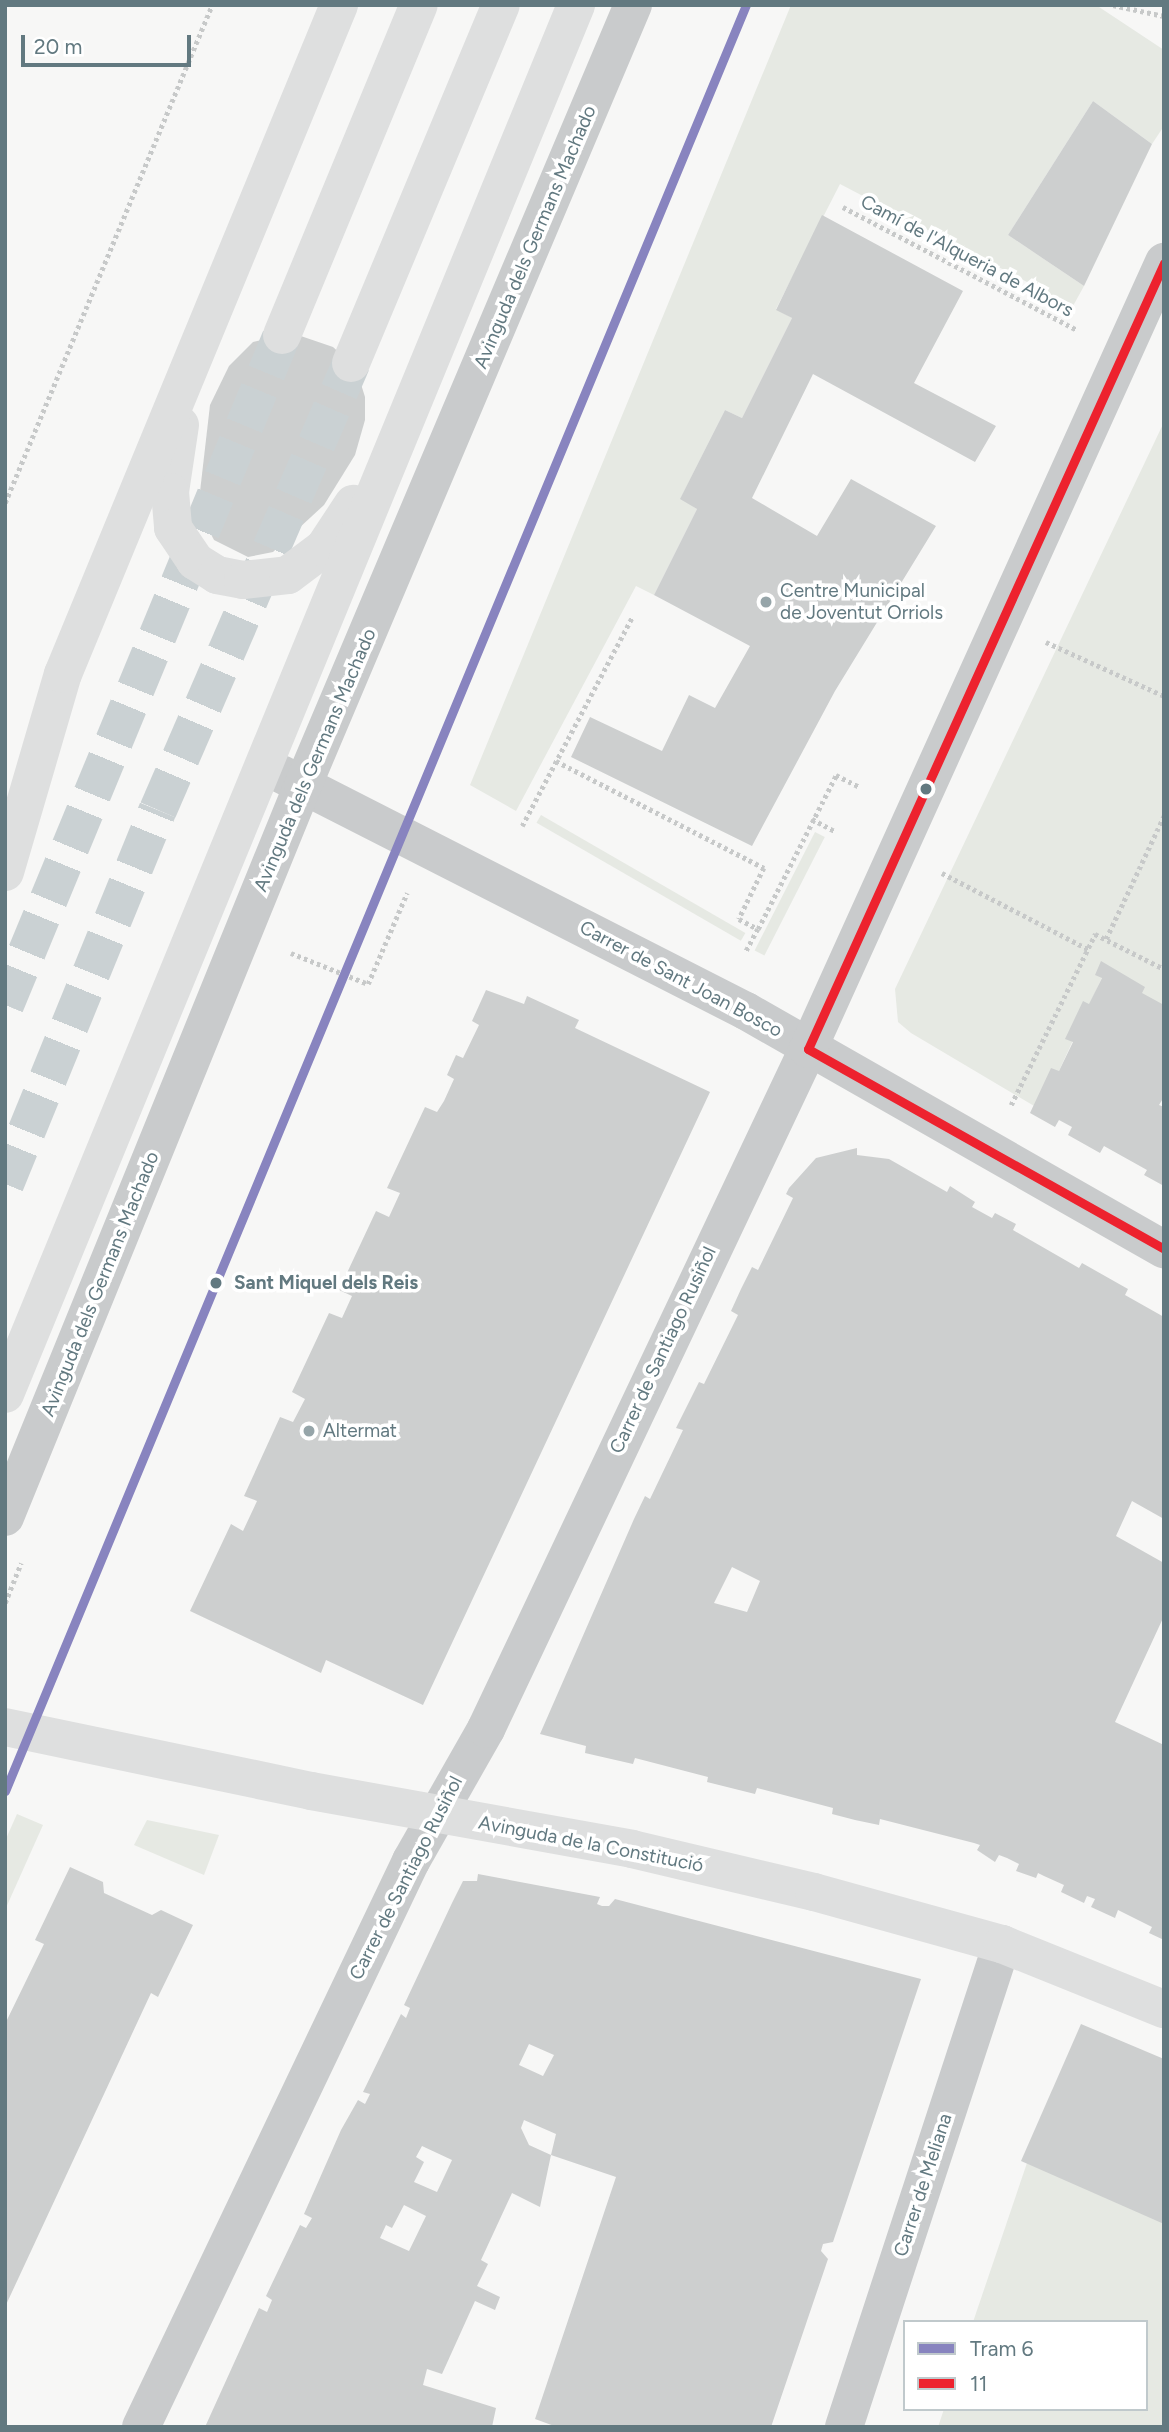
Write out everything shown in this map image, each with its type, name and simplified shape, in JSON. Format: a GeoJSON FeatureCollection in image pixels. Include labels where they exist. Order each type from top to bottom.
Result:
{"type":"FeatureCollection","features":[{"type":"Feature","properties":{"kind":"main road"},"geometry":{"type":"LineString","coordinates":[[5,872],[62,674],[339,5]]}},
{"type":"Feature","properties":{"kind":"main road"},"geometry":{"type":"LineString","coordinates":[[282,335],[419,5]]}},
{"type":"Feature","properties":{"kind":"main road"},"geometry":{"type":"LineString","coordinates":[[351,363],[501,5]]}},
{"type":"Feature","properties":{"kind":"main road"},"geometry":{"type":"LineString","coordinates":[[5,1394],[576,5]]}},
{"type":"Feature","properties":{"kind":"main road"},"geometry":{"type":"LineString","coordinates":[[190,364],[170,492],[173,528],[195,561],[217,575],[243,580],[288,575],[324,548],[398,436]]}},
{"type":"Feature","properties":{"kind":"main road","name":"Avinguda de la Constitució"},"geometry":{"type":"LineString","coordinates":[[5,1727],[435,1814],[645,1852],[814,1892],[1002,1944],[1164,2009]]}},
{"type":"Feature","properties":{"kind":"street","name":"Avinguda dels Germans Machado"},"geometry":{"type":"LineString","coordinates":[[5,1517],[303,785],[633,5]]}},
{"type":"Feature","properties":{"kind":"street","name":"Carrer de Santiago Rusiñol"},"geometry":{"type":"LineString","coordinates":[[141,2427],[435,1814],[486,1729],[808,1049],[1164,262]]}},
{"type":"Feature","properties":{"kind":"street","name":"Carrer de Sant Joan Bosco"},"geometry":{"type":"LineString","coordinates":[[263,766],[746,1012],[1164,1248]]}},
{"type":"Feature","properties":{"kind":"street","name":"Carrer de Meliana"},"geometry":{"type":"LineString","coordinates":[[844,2427],[1002,1944]]}},
{"type":"Feature","properties":{"kind":"path"},"geometry":{"type":"LineString","coordinates":[[5,503],[212,5]]}},
{"type":"Feature","properties":{"kind":"path"},"geometry":{"type":"LineString","coordinates":[[1113,5],[1164,16]]}},
{"type":"Feature","properties":{"kind":"path","name":"Camí de l'Alqueria de Albors"},"geometry":{"type":"LineString","coordinates":[[843,207],[1077,330]]}},
{"type":"Feature","properties":{"kind":"path"},"geometry":{"type":"LineString","coordinates":[[522,826],[632,617]]}},
{"type":"Feature","properties":{"kind":"path"},"geometry":{"type":"LineString","coordinates":[[1045,642],[1164,696]]}},
{"type":"Feature","properties":{"kind":"path"},"geometry":{"type":"LineString","coordinates":[[555,761],[764,869],[739,919],[758,929]]}},
{"type":"Feature","properties":{"kind":"path"},"geometry":{"type":"LineString","coordinates":[[746,952],[835,775],[858,786]]}},
{"type":"Feature","properties":{"kind":"path"},"geometry":{"type":"LineString","coordinates":[[1105,939],[1164,816]]}},
{"type":"Feature","properties":{"kind":"path"},"geometry":{"type":"LineString","coordinates":[[812,819],[836,832]]}},
{"type":"Feature","properties":{"kind":"path"},"geometry":{"type":"LineString","coordinates":[[939,871],[1088,949]]}},
{"type":"Feature","properties":{"kind":"path"},"geometry":{"type":"LineString","coordinates":[[291,953],[368,984],[407,893]]}},
{"type":"Feature","properties":{"kind":"path"},"geometry":{"type":"LineString","coordinates":[[1010,1105],[1095,934],[1164,969]]}},
{"type":"Feature","properties":{"kind":"shaded area"},"geometry":{"type":"Polygon","coordinates":[[[791,5],[1096,5],[1164,50],[1164,126],[1152,144],[1093,101],[1008,235],[1084,286],[1073,306],[840,184],[776,309],[792,318],[742,418],[725,410],[681,498],[697,509],[654,595],[636,586],[516,811],[470,785],[791,5]]]}},
{"type":"Feature","properties":{"kind":"shaded area"},"geometry":{"type":"Polygon","coordinates":[[[1164,422],[1164,1006],[1104,973],[1041,1110],[911,1033],[898,1022],[895,989],[1164,422]]]}},
{"type":"Feature","properties":{"kind":"shaded area"},"geometry":{"type":"Polygon","coordinates":[[[541,815],[745,933],[741,941],[536,823],[541,815]]]}},
{"type":"Feature","properties":{"kind":"shaded area"},"geometry":{"type":"Polygon","coordinates":[[[815,832],[825,837],[764,955],[755,951],[815,832]]]}},
{"type":"Feature","properties":{"kind":"shaded area"},"geometry":{"type":"Polygon","coordinates":[[[17,1814],[43,1825],[5,1910],[5,1841],[17,1814]]]}},
{"type":"Feature","properties":{"kind":"shaded area"},"geometry":{"type":"Polygon","coordinates":[[[147,1820],[219,1835],[204,1875],[134,1845],[147,1820]]]}},
{"type":"Feature","properties":{"kind":"shaded area"},"geometry":{"type":"Polygon","coordinates":[[[1029,2157],[1164,2218],[1164,2427],[938,2427],[943,2411],[1148,2411],[1148,2320],[974,2320],[1029,2157]]]}},
{"type":"Feature","properties":{"kind":"building"},"geometry":{"type":"Polygon","coordinates":[[[1093,101],[1152,144],[1084,286],[1008,235],[1093,101]]]}},
{"type":"Feature","properties":{"kind":"building"},"geometry":{"type":"Polygon","coordinates":[[[822,215],[963,291],[914,383],[996,426],[975,462],[813,374],[752,498],[817,536],[851,479],[936,526],[835,691],[752,846],[571,757],[590,717],[662,751],[689,695],[715,708],[750,646],[654,595],[697,509],[680,499],[725,410],[742,418],[792,318],[776,310],[822,215]]]}},
{"type":"Feature","properties":{"kind":"building"},"geometry":{"type":"Polygon","coordinates":[[[292,333],[333,347],[356,368],[365,397],[365,420],[355,455],[324,505],[273,552],[248,557],[214,540],[198,509],[210,405],[229,366],[253,342],[292,333]]]}},
{"type":"Feature","properties":{"kind":"building"},"geometry":{"type":"Polygon","coordinates":[[[1101,961],[1145,987],[1142,993],[1164,1005],[1164,1097],[1159,1105],[1164,1107],[1164,1186],[1144,1175],[1147,1170],[1104,1146],[1100,1153],[1068,1135],[1072,1127],[1059,1120],[1055,1127],[1030,1113],[1051,1068],[1059,1071],[1073,1042],[1065,1039],[1083,1001],[1089,1004],[1102,978],[1095,975],[1101,961]]]}},
{"type":"Feature","properties":{"kind":"building"},"geometry":{"type":"Polygon","coordinates":[[[486,990],[524,1004],[527,996],[579,1020],[575,1028],[710,1092],[423,1705],[326,1660],[321,1673],[190,1611],[231,1524],[243,1531],[257,1501],[244,1496],[280,1417],[293,1422],[305,1399],[292,1392],[329,1313],[342,1318],[352,1296],[339,1290],[376,1211],[389,1217],[400,1193],[387,1188],[425,1107],[437,1112],[444,1101],[454,1079],[447,1075],[456,1055],[463,1058],[479,1025],[472,1021],[486,990]]]}},
{"type":"Feature","properties":{"kind":"building"},"geometry":{"type":"Polygon","coordinates":[[[857,1148],[857,1155],[889,1159],[947,1192],[950,1186],[975,1202],[972,1207],[992,1218],[995,1213],[1016,1224],[1013,1230],[1079,1268],[1082,1263],[1128,1289],[1125,1295],[1164,1317],[1164,1519],[1132,1501],[1116,1536],[1164,1563],[1164,1616],[1115,1722],[1164,1745],[1164,1940],[1149,1933],[1152,1927],[1118,1910],[1115,1918],[1091,1907],[1095,1899],[1087,1896],[1084,1903],[1061,1892],[1064,1885],[1038,1873],[1036,1878],[1016,1871],[1019,1864],[1007,1858],[999,1855],[995,1862],[977,1850],[980,1845],[974,1843],[880,1819],[879,1825],[855,1820],[832,1814],[833,1808],[757,1788],[755,1794],[707,1782],[708,1777],[635,1758],[633,1764],[585,1753],[586,1746],[540,1734],[634,1519],[645,1496],[650,1499],[683,1430],[676,1428],[699,1382],[704,1384],[738,1315],[731,1311],[741,1289],[752,1267],[758,1270],[793,1198],[786,1194],[816,1158],[857,1148]],[[732,1567],[714,1603],[747,1612],[760,1581],[732,1567]]]}},
{"type":"Feature","properties":{"kind":"building"},"geometry":{"type":"Polygon","coordinates":[[[70,1867],[103,1882],[104,1893],[152,1915],[161,1910],[193,1925],[158,1997],[151,1993],[5,2307],[5,2024],[44,1944],[35,1940],[70,1867]]]}},
{"type":"Feature","properties":{"kind":"building"},"geometry":{"type":"Polygon","coordinates":[[[478,1874],[600,1897],[597,1904],[602,1906],[609,1906],[615,1899],[921,1979],[833,2242],[823,2244],[821,2251],[828,2259],[771,2427],[557,2427],[535,2419],[616,2177],[551,2155],[540,2207],[512,2193],[481,2260],[488,2264],[477,2286],[500,2297],[495,2310],[475,2301],[442,2374],[427,2369],[423,2385],[496,2408],[492,2427],[205,2427],[259,2308],[267,2312],[272,2300],[266,2296],[300,2225],[306,2228],[312,2218],[304,2214],[341,2130],[358,2100],[365,2104],[370,2094],[363,2092],[401,2014],[406,2018],[410,2008],[404,2005],[452,1903],[463,1881],[477,1881],[478,1874]],[[529,2044],[519,2065],[543,2076],[554,2055],[529,2044]],[[524,2120],[521,2128],[529,2145],[551,2155],[556,2134],[524,2120]],[[422,2146],[416,2157],[424,2162],[414,2182],[437,2192],[452,2160],[422,2146]],[[404,2205],[392,2228],[386,2225],[380,2238],[409,2251],[426,2216],[404,2205]]]}},
{"type":"Feature","properties":{"kind":"building"},"geometry":{"type":"Polygon","coordinates":[[[1081,2024],[1164,2059],[1164,2224],[1021,2161],[1081,2024]]]}},
{"type":"Feature","properties":{"kind":"tunnel"},"geometry":{"type":"LineString","coordinates":[[5,1005],[282,335]]}},
{"type":"Feature","properties":{"kind":"tunnel"},"geometry":{"type":"LineString","coordinates":[[5,1184],[158,810],[351,363]]}},
{"type":"Feature","properties":{"kind":"tram line","name":"6"},"geometry":{"type":"LineString","coordinates":[[5,1791],[746,5]]}},
{"type":"Feature","properties":{"kind":"transit line","name":"11"},"geometry":{"type":"LineString","coordinates":[[808,1049],[1164,263]]}},
{"type":"Feature","properties":{"kind":"transit line","name":"11"},"geometry":{"type":"LineString","coordinates":[[808,1049],[1164,1249]]}},
{"type":"Feature","properties":{"kind":"place","name":"Centre Municipal de Joventut Orriols"},"geometry":{"type":"Point","coordinates":[766,602]}},
{"type":"Feature","properties":{"kind":"place","name":"Sant Miquel dels Reis"},"geometry":{"type":"Point","coordinates":[216,1283]}},
{"type":"Feature","properties":{"kind":"place","name":"Altermat"},"geometry":{"type":"Point","coordinates":[309,1431]}}]}
